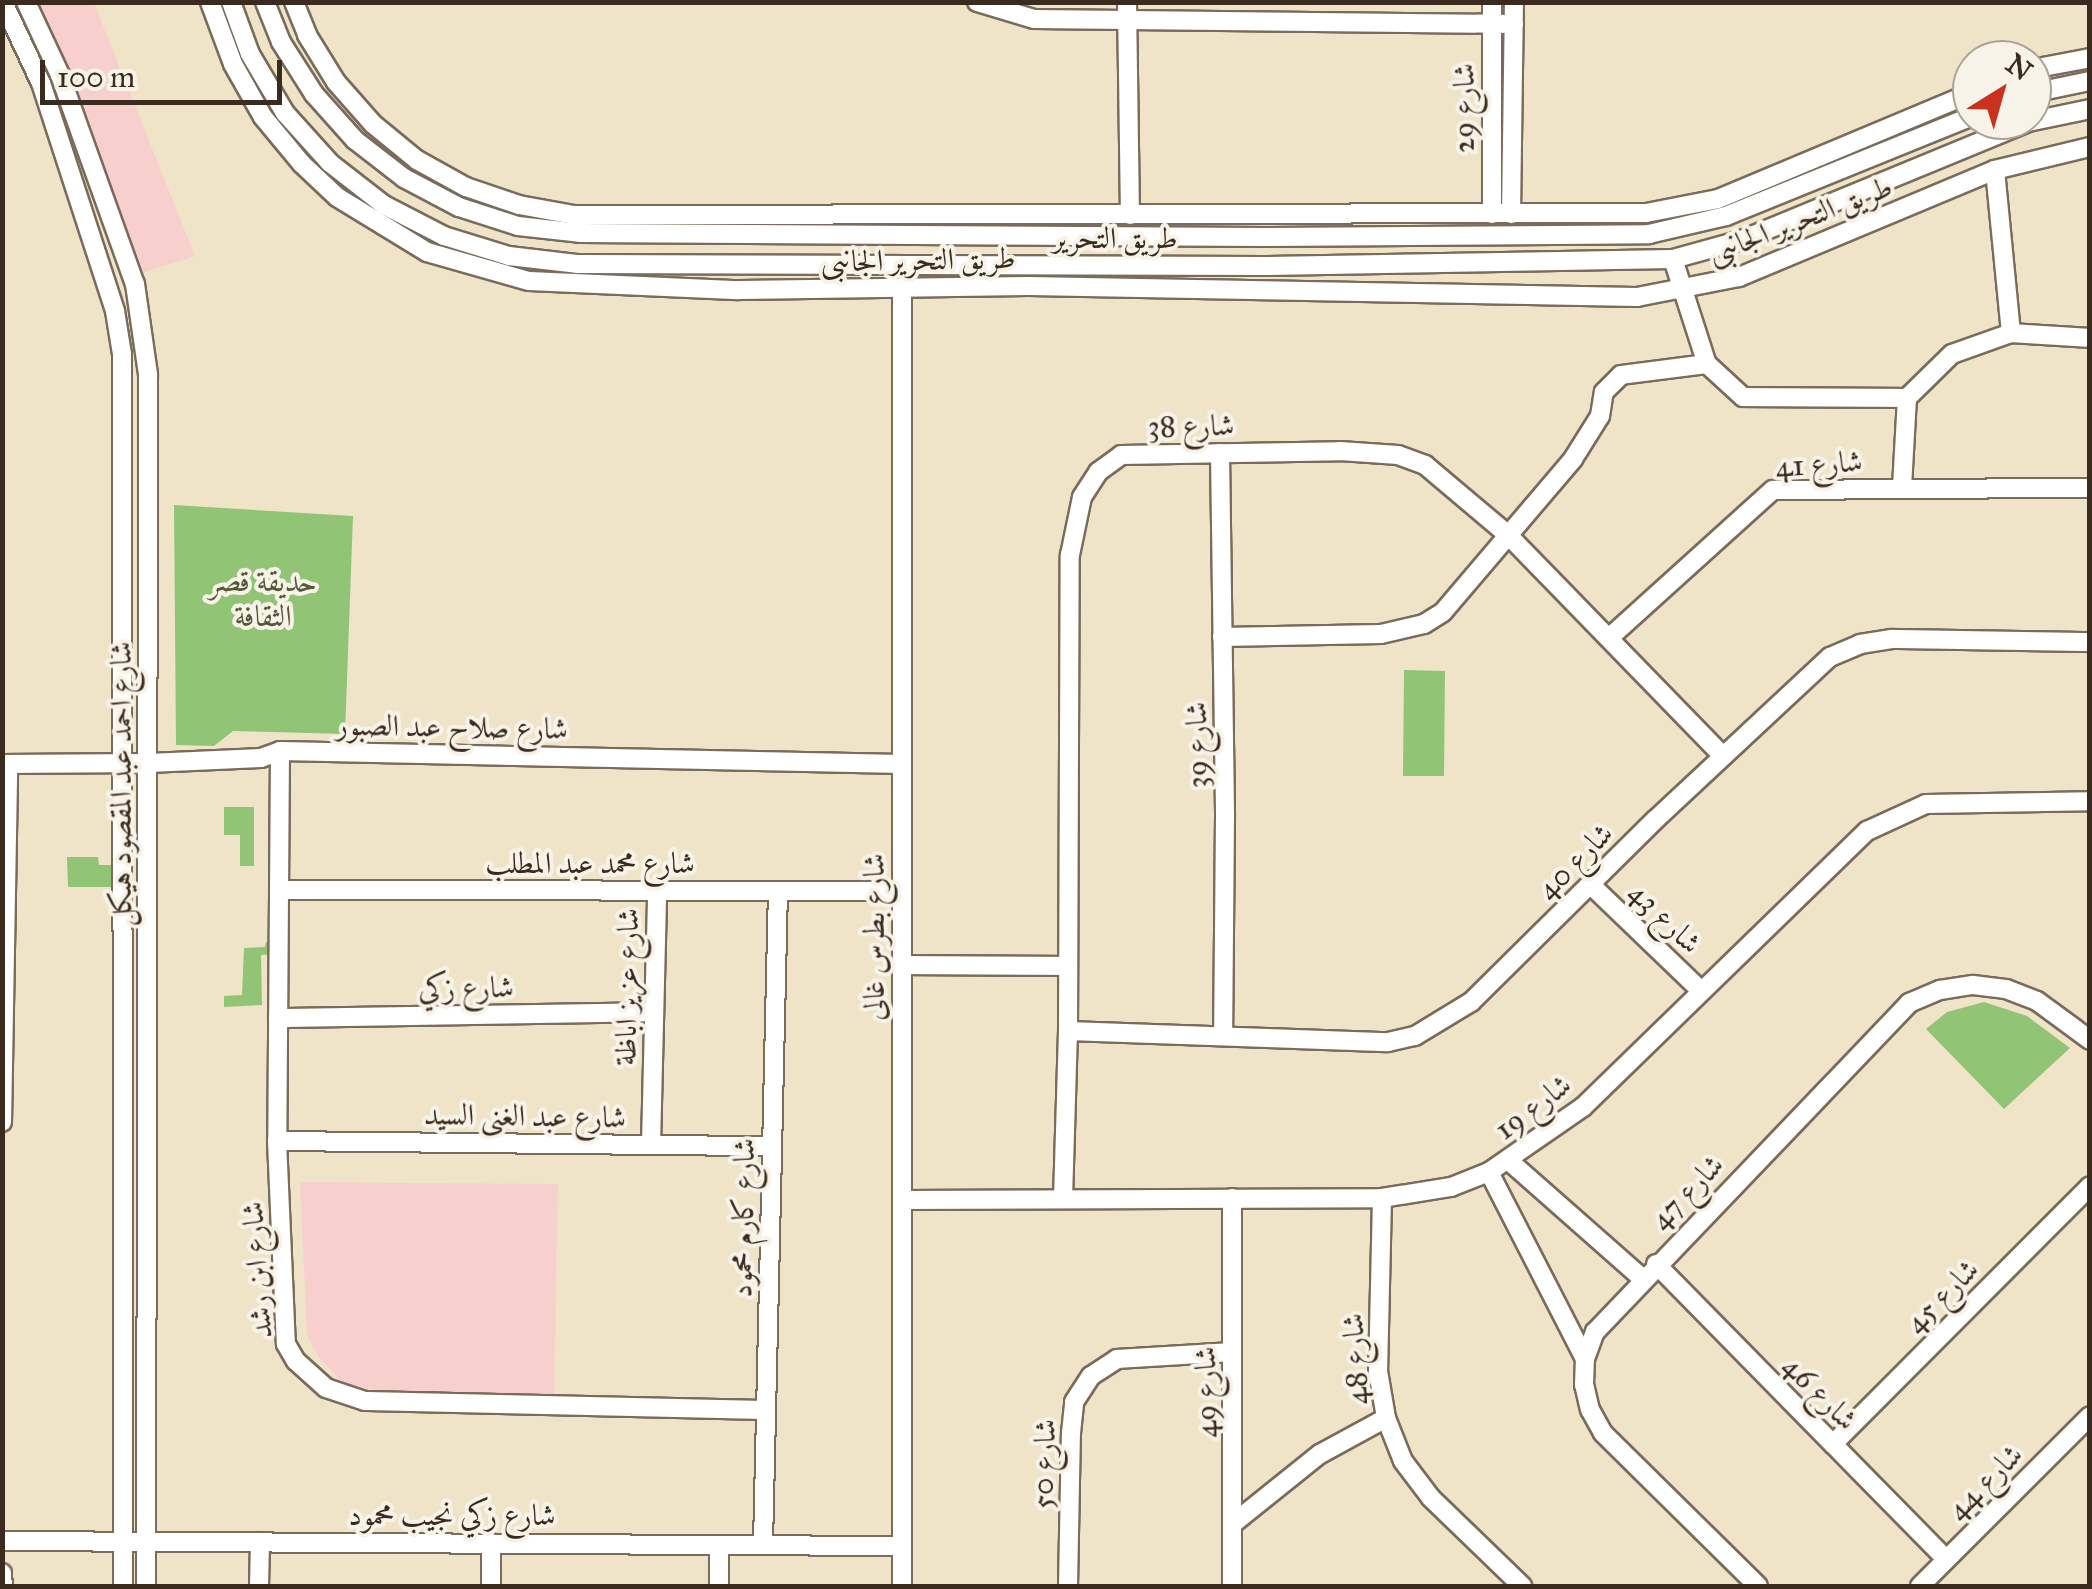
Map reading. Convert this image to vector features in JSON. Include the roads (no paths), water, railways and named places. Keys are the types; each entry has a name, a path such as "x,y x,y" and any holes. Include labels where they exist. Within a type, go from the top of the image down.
{"street":[{"name":"شارع احمد عبد المقصود هيكل","path":"3,2 41,83 115,311 123,376 122,1586"},
{"name":"شارع احمد عبد المقصود هيكل","path":"26,2 60,74 134,284 148,374 146,1586"},
{"name":"طريق التحرير الجانبى","path":"210,2 232,64 282,141 337,197 381,228 476,270 529,281 739,290 1342,288 1614,298 1684,291 1765,268 1995,170 2090,147"},
{"name":"طريق التحرير","path":"231,2 250,54 286,113 330,163 384,205 426,227 509,256 577,264 1267,266 1673,258 1742,240 2028,122 2090,109"},
{"name":"طريق التحرير","path":"265,2 281,42 314,94 355,140 404,178 459,207 518,226 580,233 1208,237 1649,234 1746,208 1952,124"},
{"name":"طريق التحرير الجانبى","path":"294,2 307,35 336,82 373,124 417,160 466,187 518,205 574,215 1646,213 1718,199 1952,101"},
{"path":"977,2 1034,20 1128,11 1324,22 1514,24"},
{"path":"1324,2 1324,22"},
{"name":"شارع 29","path":"1492,2 1492,214"},
{"name":"شارع 29","path":"1511,214 1514,2"},
{"path":"1128,11 1130,214"},
{"path":"2052,65 2090,58"},
{"path":"2052,89 2090,81"},
{"path":"1995,170 2011,333"},
{"path":"1718,199 1746,208"},
{"path":"774,236 796,214"},
{"path":"1351,236 1378,214"},
{"path":"1051,215 1084,236"},
{"path":"381,228 426,227"},
{"path":"1204,265 1213,252 1208,237"},
{"path":"1267,237 1257,252 1267,266"},
{"path":"1673,258 1707,364 1743,398 1907,398"},
{"path":"692,265 739,290"},
{"path":"1091,286 1124,265"},
{"name":"شارع بطرس غالى","path":"902,288 902,1586"},
{"path":"1902,488 1907,398 1952,354 2011,333 2090,338"},
{"path":"1222,637 1380,634 1424,624 1443,612 1573,459 1600,416 1604,392 1620,375 1707,364"},
{"path":"123,376 148,374"},
{"name":"شارع 38","path":"1062,1199 1068,1031 1070,555 1082,496 1098,472 1121,456 1340,451 1398,455 1449,481 1508,535 1723,756"},
{"name":"شارع 39","path":"1220,453 1222,1036"},
{"name":"شارع 41","path":"1609,638 1774,490 2090,488"},
{"name":"شارع 40","path":"1068,1031 1388,1042 1415,1036 1472,1002 1804,677 1830,657 1860,644 1892,638 2090,642"},
{"name":"شارع صلاح عبد الصبور","path":"5,764 261,758 280,751 902,764"},
{"name":"شارع ابن رشد","path":"280,751 277,1141 286,1344 302,1369 326,1388 365,1401 766,1410"},
{"path":"2,1122 5,764"},
{"name":"شارع 19","path":"902,1200 1419,1196 1489,1172 1583,1107 1868,831 1895,814 1926,804 1958,800 2090,801"},
{"name":"شارع 43","path":"1590,885 1701,991"},
{"name":"شارع محمد عبد المطلب","path":"278,890 902,891"},
{"name":"شارع عزيز اباظة","path":"651,1145 657,891"},
{"name":"شارع كارم محمود","path":"763,1546 778,891"},
{"path":"902,966 1067,966"},
{"name":"شارع 47","path":"1584,1360 1594,1332 1649,1271 1910,1003 1940,990 1973,985 2006,989 2037,1001 2090,1040"},
{"name":"شارع زكي","path":"278,1018 654,1012"},
{"name":"شارع عبد الغنى السيد","path":"277,1141 772,1146"},
{"name":"شارع 46","path":"1508,1160 1649,1271 1833,1444 1946,1559"},
{"path":"1489,1172 1584,1360 1590,1410 1603,1433 1758,1586"},
{"name":"شارع 45","path":"1833,1444 2090,1186"},
{"name":"شارع 49","path":"1232,1198 1232,1586"},
{"name":"شارع 48","path":"1382,1198 1378,1371 1386,1418 1404,1461 1431,1498 1522,1586"},
{"name":"شارع 50","path":"1068,1586 1074,1402 1091,1376 1117,1359 1232,1352"},
{"name":"شارع 44","path":"1920,1586 2090,1416"},
{"path":"1235,1522 1320,1454 1386,1418"},
{"name":"شارع زكي نجيب محمود","path":"2,1541 902,1546"},
{"path":"259,1586 260,1542"},
{"path":"491,1543 491,1586"},
{"path":"718,1545 719,1586"},
{"path":"2,1573 3,1586"}],"park label":[{"name":"حديقة قصر الثقافة","path":"263,598"}]}
